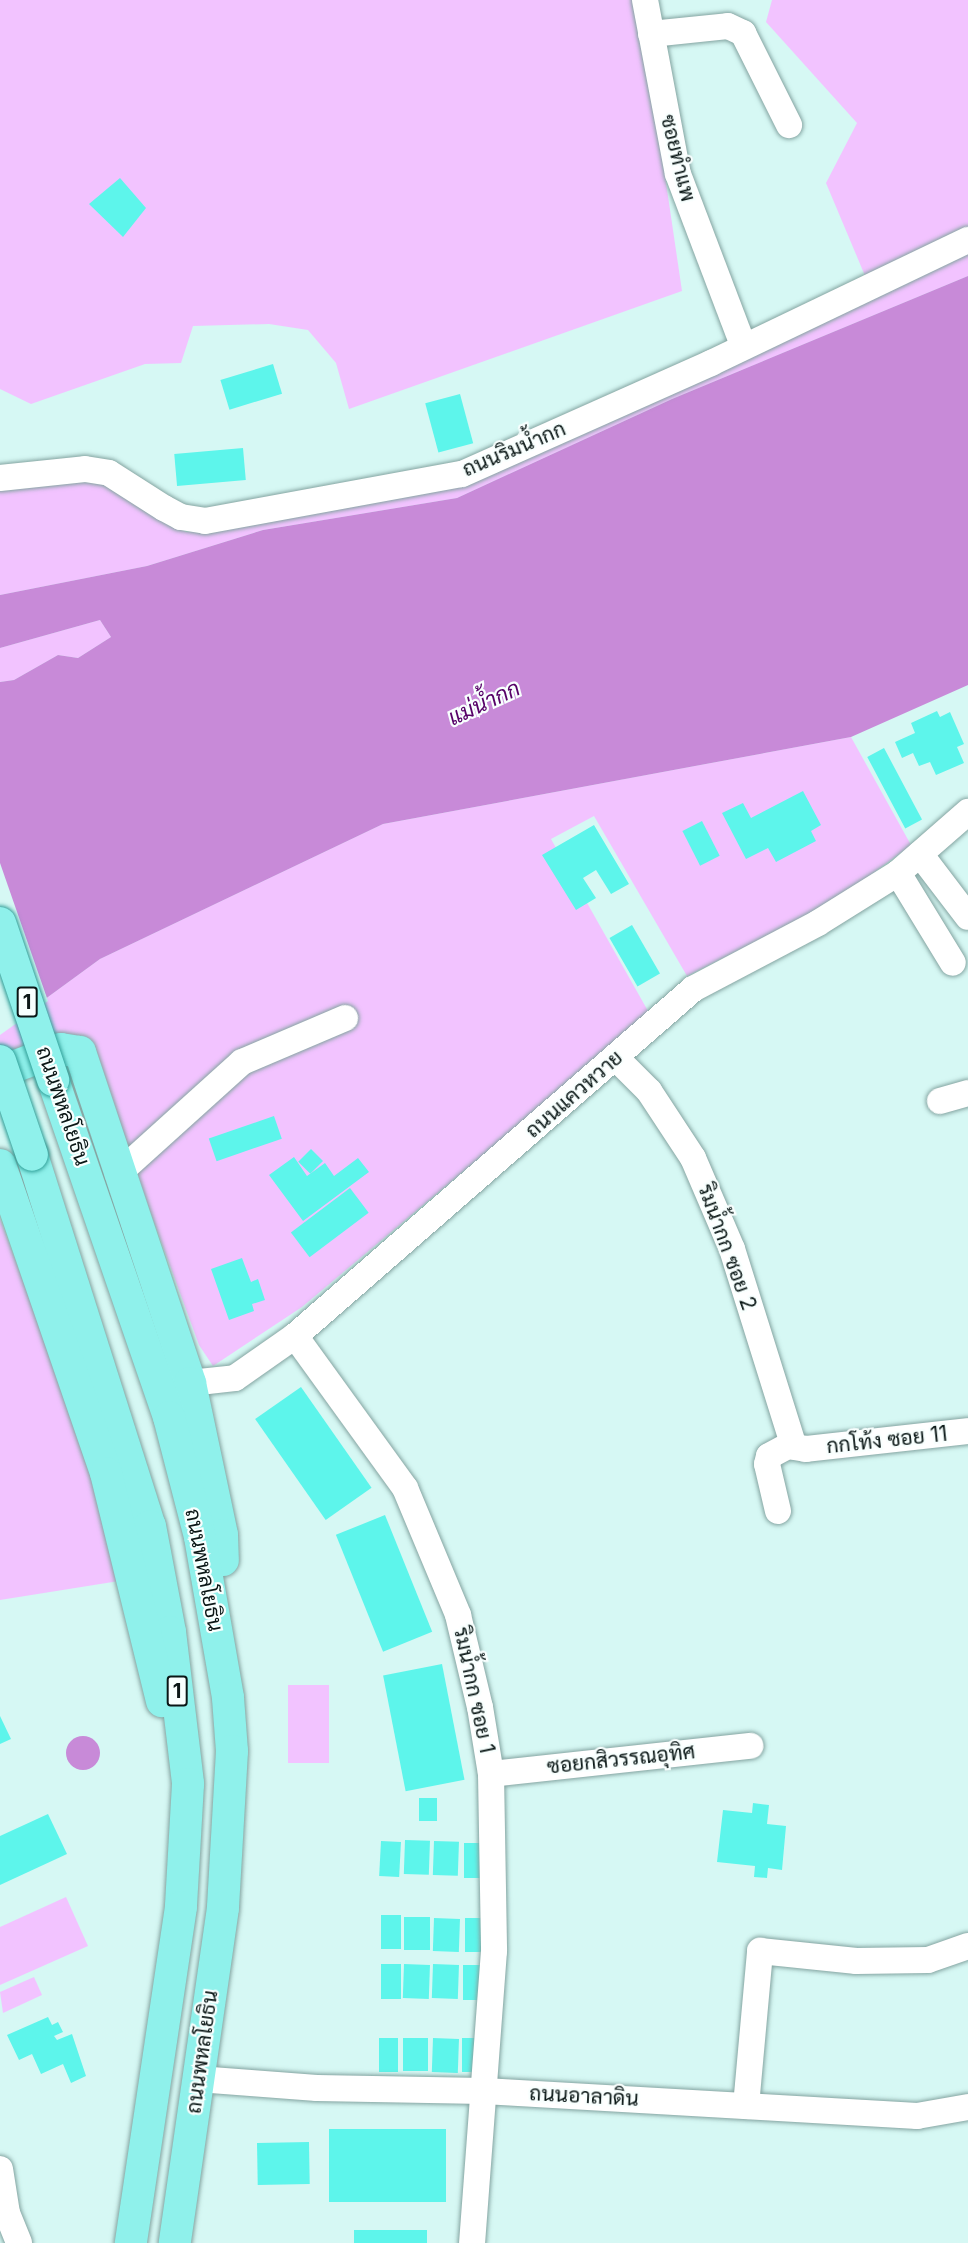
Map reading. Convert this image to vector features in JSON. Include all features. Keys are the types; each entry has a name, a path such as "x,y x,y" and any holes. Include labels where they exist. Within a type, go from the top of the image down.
{"main road":[{"name":"ถนนพหลโยธิน","path":"0,923 169,1417 200,1537 228,1698 232,1751 230,1825 223,1908 175,2243"},
{"path":"0,1072 61,1049 80,1053 118,1174 190,1383 222,1535 228,1698"},
{"name":"ถนนพหลโยธิน","path":"0,1061 150,1526 170,1632 188,1784 182,1907 131,2243"},
{"path":"0,1165 106,1473 160,1696 183,1745"}],"street":[{"name":"ซอยทำแพ","path":"645,0 678,174 743,345"},
{"path":"651,34 728,26 743,33 789,125"},
{"name":"ถนนริมน้ำกก","path":"0,478 85,469 109,473 182,517 205,521 462,474 711,363 743,345 968,240"},
{"name":"ถนนแควหวาย","path":"190,1383 235,1378 295,1336 693,989 818,923 898,873 968,812"},
{"path":"920,854 968,917"},
{"path":"898,873 953,963"},
{"path":"118,1174 242,1062 345,1018"},
{"name":"ริมน้ำกก ซอย 2","path":"616,1058 649,1091 693,1158 732,1249 799,1446"},
{"path":"940,1101 968,1093"},
{"name":"ริมน้ำกก ซอย 1","path":"295,1336 405,1488 458,1615 480,1707 491,1774 494,1951 472,2243"},
{"name":"กกโท้ง ซอย 11","path":"799,1446 968,1431"},
{"path":"778,1510 767,1464 769,1456 799,1446"},
{"name":"ซอยกสิวรรณอุทิศ","path":"491,1774 750,1746"},
{"path":"746,2106 760,1952 856,1961 928,1960 968,1946"},
{"name":"ถนนอาลาดิน","path":"198,2079 317,2088 484,2091 917,2116 968,2107"},
{"path":"0,2169 7,2213 19,2243"}],"shaded area":[{"path":"0,0 639,0 682,291 349,409 336,363 308,330 269,324 193,326 181,363 145,364 31,404 0,389"},
{"path":"772,0 968,0 968,276 672,399 457,498 263,530 147,566 0,595 0,478 85,469 186,532 459,484 871,290 826,183 857,123 766,22"},
{"path":"100,620 111,637 78,658 58,655 14,680 0,682 0,648"},
{"path":"851,737 911,845 834,902 687,976 594,816 551,839 648,1011 591,1064 302,1307 213,1366 199,1345 92,1052 57,1037 23,1046 0,1057 0,1032 100,959 383,824"},
{"path":"0,1219 95,1477 119,1581 0,1600"},
{"path":"288,1685 329,1685 329,1763 288,1763"},
{"path":"66,1897 88,1946 0,1985 0,1927"},
{"path":"34,1977 42,1995 3,2013 0,1992"}],"water":[{"name":"แม่น้ำกก","path":"968,276 968,685 851,737 383,824 100,959 0,1032 0,682 14,680 58,655 78,658 111,637 100,620 0,648 0,595 147,566 263,530 457,498 672,399"},
{"path":"83,1736 95,1741 100,1753 95,1765 83,1770 71,1765 66,1753 71,1741"}],"pier":[{"path":"0,863 48,1001 0,1035"}],"building":[{"path":"120,178 146,208 123,237 89,204"},
{"path":"273,364 282,394 229,410 220,380"},
{"path":"460,394 473,443 438,453 425,403"},
{"path":"243,448 246,480 177,486 174,454"},
{"path":"937,711 940,717 950,712 964,744 957,747 964,763 936,775 930,762 919,766 913,753 902,758 895,742 915,733 911,723"},
{"path":"884,748 922,820 905,828 867,757"},
{"path":"803,791 821,825 811,831 816,841 776,862 768,848 746,859 722,813 743,803 751,818"},
{"path":"702,821 720,856 700,866 682,831"},
{"path":"594,825 629,884 611,894 596,870 583,878 596,898 576,910 542,855"},
{"path":"632,925 660,973 637,986 609,938"},
{"path":"274,1116 282,1139 217,1161 209,1138"},
{"path":"311,1149 323,1161 310,1174 298,1162"},
{"path":"294,1157 307,1176 325,1163 334,1176 358,1158 369,1172 303,1221 269,1175"},
{"path":"350,1188 369,1213 310,1257 291,1233"},
{"path":"242,1258 251,1282 258,1279 265,1300 252,1304 254,1311 229,1320 211,1269"},
{"path":"301,1387 372,1488 326,1520 255,1419"},
{"path":"385,1515 432,1632 383,1652 336,1535"},
{"path":"442,1664 465,1780 406,1791 383,1675"},
{"path":"0,1716 11,1739 0,1744"},
{"path":"419,1798 437,1798 437,1821 419,1821"},
{"path":"753,1803 769,1805 767,1824 786,1826 782,1870 768,1868 767,1878 754,1877 755,1866 717,1862 723,1810 752,1813"},
{"path":"48,1814 67,1854 0,1885 0,1836"},
{"path":"405,1840 430,1841 429,1875 404,1874"},
{"path":"381,1841 401,1842 399,1877 379,1876"},
{"path":"434,1841 459,1842 458,1876 433,1875"},
{"path":"464,1843 483,1843 483,1878 464,1878"},
{"path":"381,1915 401,1915 401,1949 381,1949"},
{"path":"404,1917 430,1917 430,1950 404,1950"},
{"path":"434,1918 460,1919 459,1952 433,1951"},
{"path":"465,1918 484,1918 484,1952 465,1952"},
{"path":"381,1964 401,1964 401,1999 381,1999"},
{"path":"404,1964 430,1965 429,1999 403,1998"},
{"path":"433,1964 459,1965 458,1999 432,1998"},
{"path":"463,1965 483,1965 483,2000 463,2000"},
{"path":"48,2017 52,2025 58,2022 63,2032 54,2036 57,2040 72,2034 86,2076 71,2083 63,2064 41,2074 32,2054 19,2060 7,2035"},
{"path":"379,2038 398,2038 398,2072 379,2072"},
{"path":"403,2038 428,2038 428,2071 403,2071"},
{"path":"433,2038 459,2039 458,2073 432,2072"},
{"path":"462,2038 482,2038 482,2072 462,2072"},
{"path":"329,2129 446,2129 446,2202 329,2202"},
{"path":"309,2142 310,2184 258,2185 257,2143"},
{"path":"354,2230 427,2230 427,2243 354,2243"}]}
